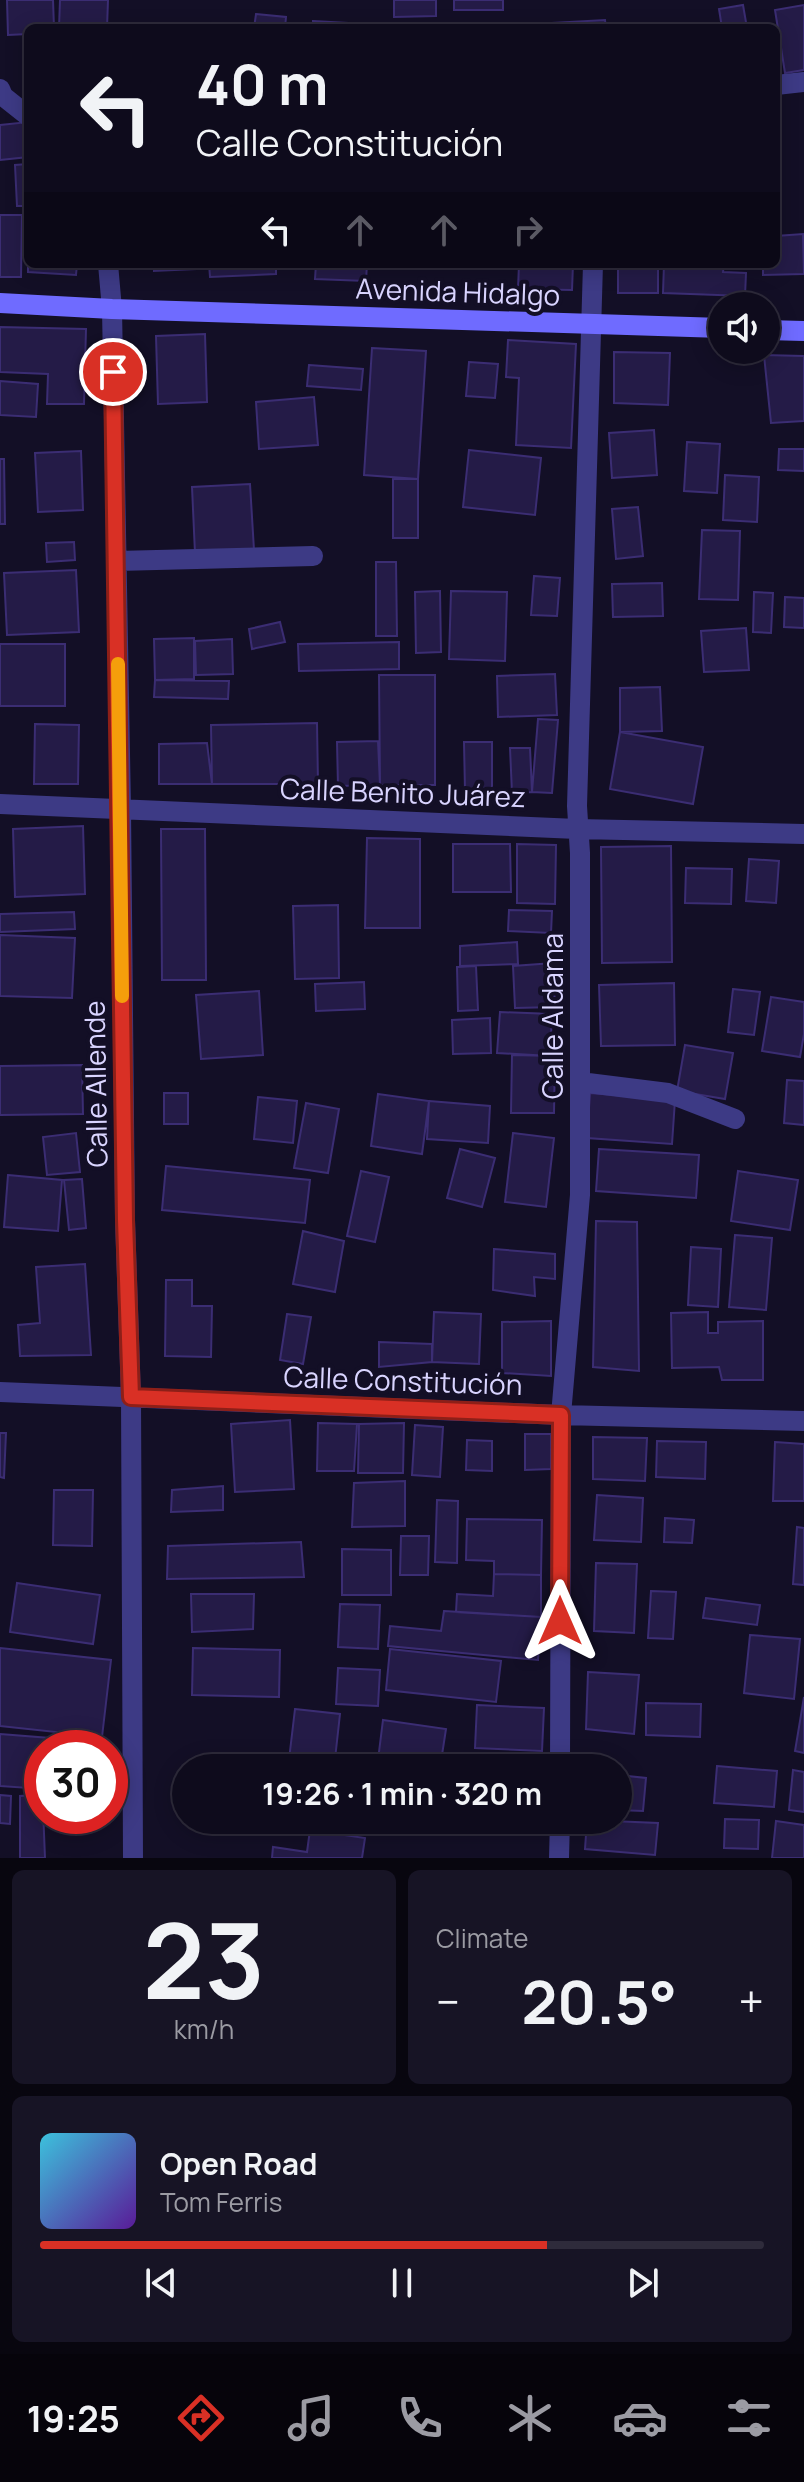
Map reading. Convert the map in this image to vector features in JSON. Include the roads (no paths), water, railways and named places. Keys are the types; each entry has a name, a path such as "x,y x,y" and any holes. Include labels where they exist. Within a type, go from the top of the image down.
{"street":[{"path":"780,85 804,82"},
{"path":"1,94 24,113"},
{"name":"Calle Allende","path":"108,268 112,309 125,1220 131,1397 133,1858"},
{"name":"Calle Aldama","path":"560,1754 561,1415 580,1195 580,868 577,829 593,268"},
{"name":"Avenida Hidalgo","path":"0,303 708,327"},
{"path":"780,330 804,331"},
{"path":"117,561 313,556"},
{"name":"Calle Benito Juárez","path":"0,804 577,829 804,834"},
{"path":"580,1082 668,1093 735,1119"},
{"name":"Calle Constitución","path":"0,1392 561,1415 804,1421"},
{"path":"559,1858 560,1834"}]}
